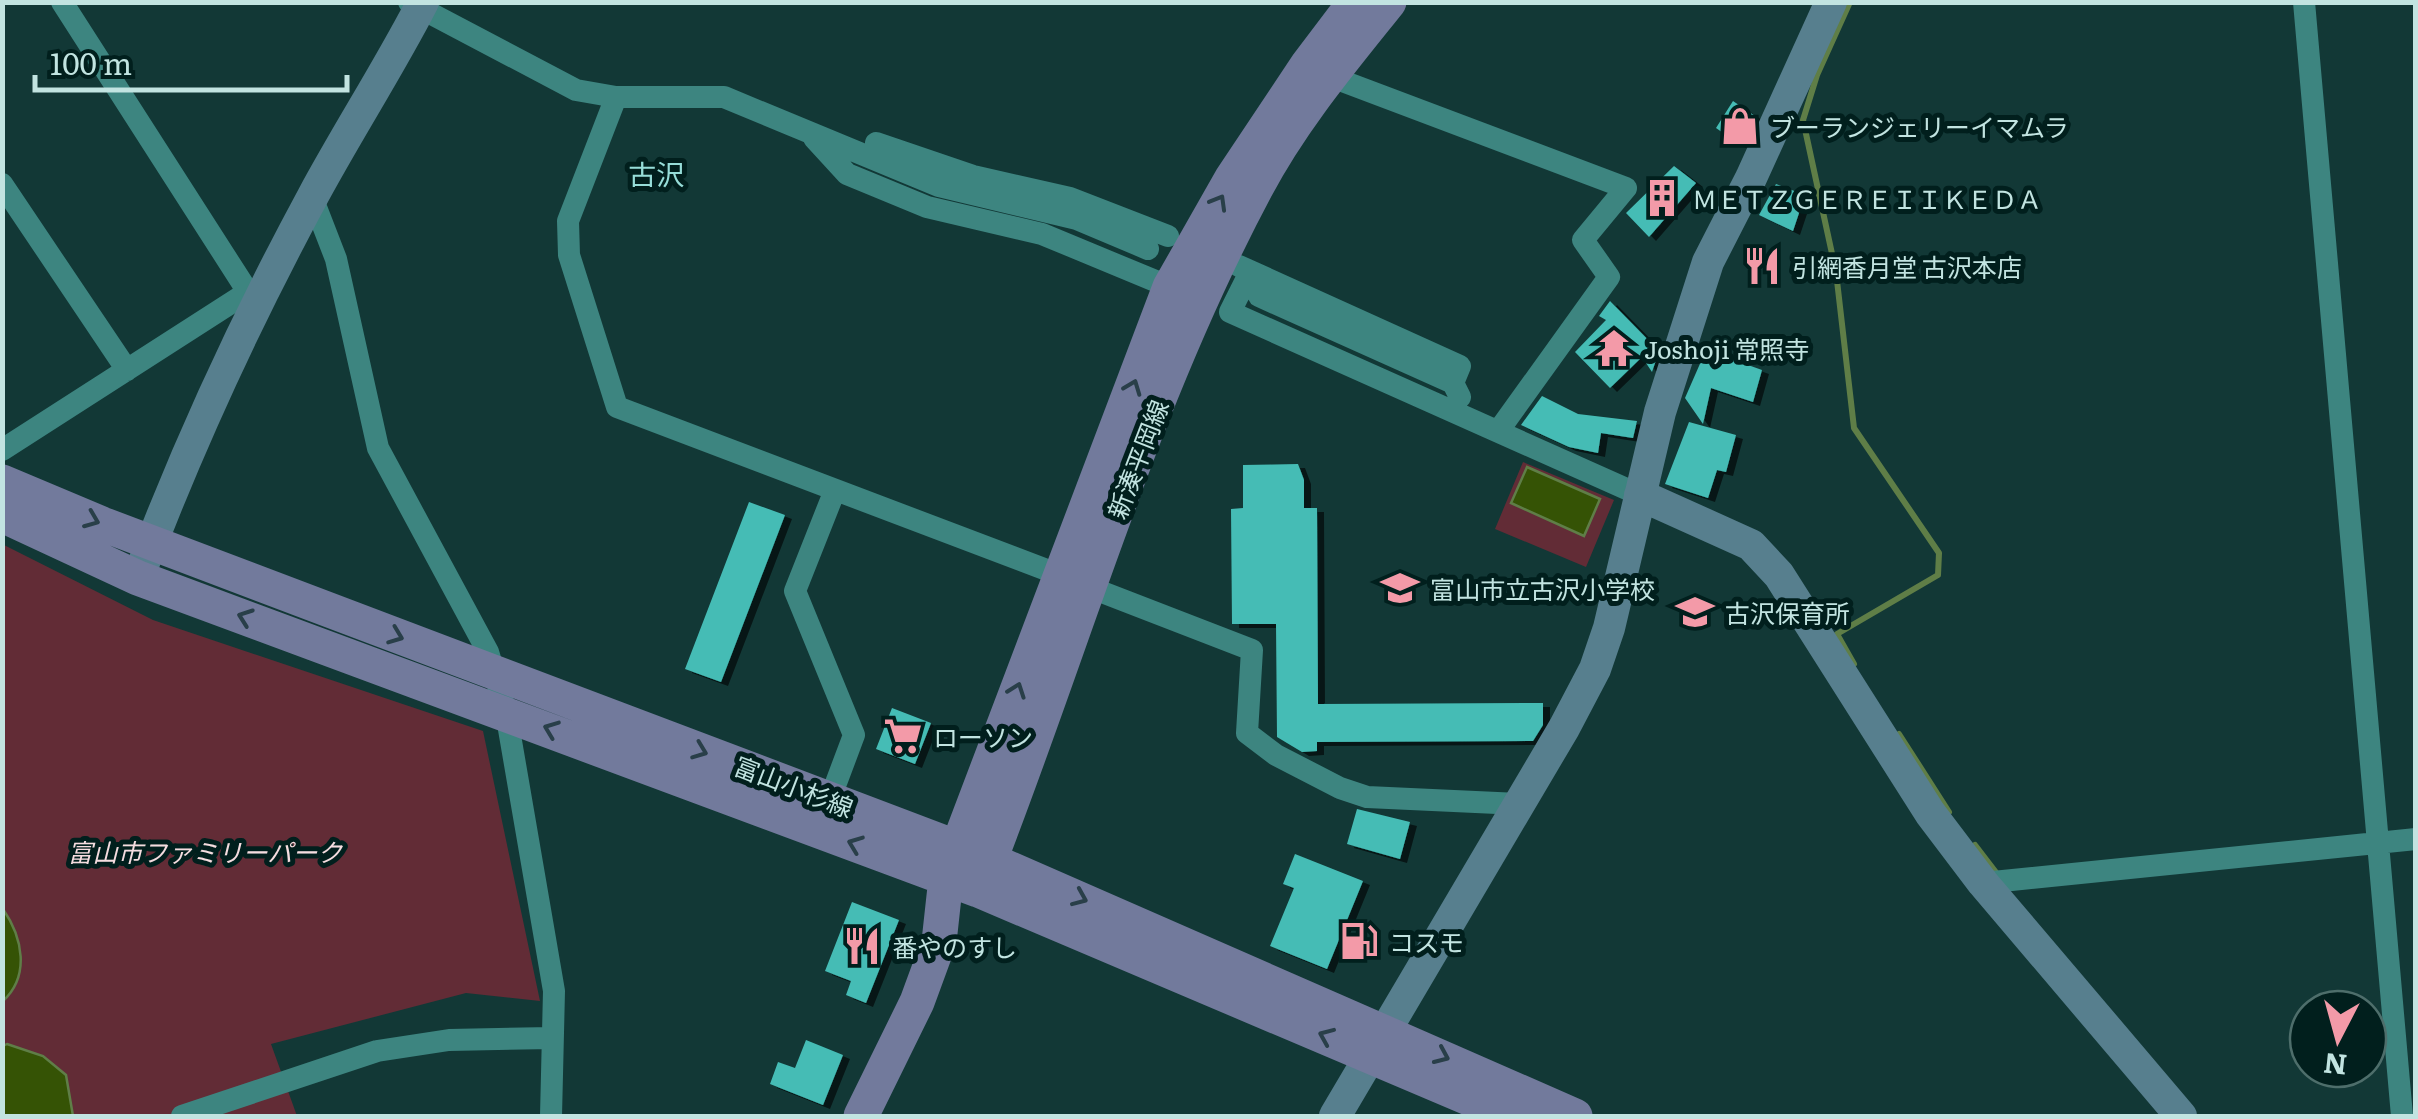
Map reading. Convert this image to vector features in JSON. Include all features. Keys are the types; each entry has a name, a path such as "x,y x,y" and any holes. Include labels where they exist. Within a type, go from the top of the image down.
{"main road":[{"name":"新湊平岡線","path":"861,1116 918,1002 968,869 1075,581 1170,286 1232,178 1308,64 1355,2"},
{"name":"新湊平岡線","path":"1075,581 1128,476 1200,300 1236,265 1258,185 1329,76 1389,2"},
{"name":"富山小杉線","path":"2,482 830,799 968,869 1379,1043 1575,1116"},
{"name":"富山小杉線","path":"2,516 138,578 506,712 968,869"},
{"name":"富山小杉線","path":"1379,1043 1511,1116"}],"street":[{"path":"62,2 255,296"},
{"path":"1335,1116 1595,669 1609,628 1679,344 1708,262 1831,2"},
{"path":"2304,2 2402,1116"},
{"path":"138,578 255,296 417,4 576,90 616,97 724,97 938,186 1078,219 1148,249"},
{"path":"1329,76 1626,188 1582,240 1609,277 1499,430"},
{"path":"616,97 568,221 569,255 617,408 1252,650 1247,732 1276,755 1340,788 1368,796 1519,804"},
{"path":"808,132 847,174 927,207 1042,234 1170,286"},
{"path":"808,132 861,138 973,176 1070,198 1168,236"},
{"path":"2,184 127,370"},
{"path":"312,197 336,259 378,448 480,637 506,712 554,991 551,1116"},
{"path":"1452,383 1460,366 1236,265 1230,312 1750,545 1765,558 1930,813 1982,883 2181,1116"},
{"path":"2,450 127,370 255,296"},
{"path":"1260,296 1452,383 1471,417"},
{"path":"830,799 854,735 794,591 835,490"},
{"path":"1982,883 2416,839"},
{"path":"182,1116 377,1052 448,1040 552,1038"}],"green space":[{"path":"1523,462 1614,500 1586,567 1495,529"},
{"name":"富山市ファミリーパーク","path":"2,544 153,620 483,731 540,1001 466,993 271,1044 297,1116 3,1116"}],"shaded area":[{"path":"1527,467 1600,499 1584,536 1511,503"},
{"path":"3,909 21,956 17,980 3,1001"},
{"path":"3,1046 43,1056 66,1075 73,1116 3,1116"}],"building":[{"path":"1733,101 1755,116 1739,144 1716,128"},
{"name":"ＭＥＴＺＧＥＲＥＩＩＫＥＤＡ","path":"1674,166 1696,183 1649,237 1626,213"},
{"path":"1776,184 1805,195 1793,231 1759,215"},
{"path":"1610,301 1659,351 1652,372 1642,357 1610,388 1575,352 1606,320 1599,316"},
{"path":"1706,350 1762,370 1753,402 1711,388 1703,424 1685,398"},
{"path":"1542,396 1578,414 1637,421 1633,438 1601,433 1598,453 1569,447 1521,425"},
{"path":"1689,422 1736,435 1726,472 1717,470 1708,498 1665,484"},
{"path":"1298,464 1304,480 1304,508 1317,508 1318,704 1543,703 1543,725 1533,741 1317,742 1317,751 1302,752 1277,737 1276,624 1232,624 1231,509 1243,508 1243,465"},
{"path":"749,502 785,515 721,682 685,669"},
{"name":"ローソン","path":"892,708 931,723 915,764 876,749"},
{"path":"1357,809 1410,822 1400,859 1347,844"},
{"path":"1295,854 1363,881 1327,969 1270,946 1294,888 1283,884"},
{"path":"852,902 899,920 866,1003 846,995 851,981 825,971"},
{"path":"806,1040 843,1055 823,1105 770,1084 778,1062 795,1068"}],"waterway":[{"path":"1850,2 1817,75 1803,120 1836,272 1854,428 1939,553 1938,575 1837,634 1854,664"},
{"path":"1899,734 1949,812"},
{"path":"1975,845 1998,875"}],"place":[{"name":"ブーランジェリーイマムラ","path":"1740,126"},
{"name":"ＭＥＴＺＧＥＲＥＩＩＫＥＤＡ","path":"1662,198"},
{"name":"引網香月堂 古沢本店","path":"1762,266"},
{"name":"Joshoji 常照寺","path":"1614,348"},
{"name":"富山市立古沢小学校","path":"1400,588"},
{"name":"古沢保育所","path":"1695,612"},
{"name":"ローソン","path":"903,736"},
{"name":"コスモ","path":"1359,941"},
{"name":"番やのすし","path":"862,946"}],"district":[{"name":"古沢","path":"656,173"}]}
